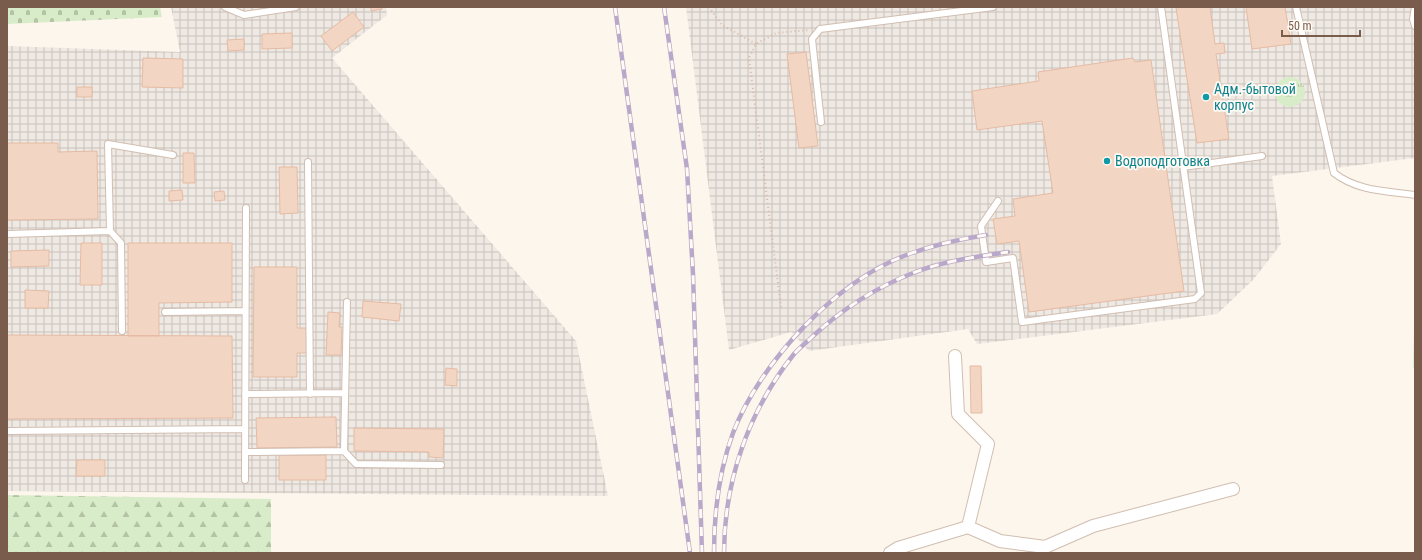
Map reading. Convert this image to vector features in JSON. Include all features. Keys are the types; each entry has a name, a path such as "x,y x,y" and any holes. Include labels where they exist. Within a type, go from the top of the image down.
{"street":[{"path":"955,356 958,414 988,444 968,527"},
{"path":"890,553 898,548 968,527 1000,541 1045,547 1093,526 1233,489"}],"lane":[{"path":"225,7 244,15 296,7"},
{"path":"821,122 812,39 820,29 993,7"},
{"path":"998,201 981,226 986,262 1013,258 1022,322 1195,299 1201,294 1161,7"},
{"path":"1296,7 1334,173 1344,181 1358,187 1415,195"},
{"path":"1415,7 1413,19 1415,26"},
{"path":"122,331 121,242 110,231 108,144 173,155"},
{"path":"1183,167 1262,156"},
{"path":"308,162 310,394"},
{"path":"245,480 246,208"},
{"path":"7,234 110,231"},
{"path":"347,302 344,451 356,464 441,465"},
{"path":"165,312 245,311"},
{"path":"245,394 345,394"},
{"path":"7,432 245,429"},
{"path":"245,452 344,451"}],"path":[{"path":"709,7 722,25 756,44"},
{"path":"781,307 749,58 756,44 776,33 820,29"}],"shaded area":[{"path":"171,7 386,7 387,15 332,58 576,341 608,496 7,491 7,46 180,52"},
{"path":"686,7 1415,7 1415,158 1272,176 1281,244 1253,280 1217,314 977,344 968,329 809,351 791,332 729,350"}],"green space":[{"path":"7,7 160,7 162,17 7,24"},
{"path":"1290,77 1296,78 1304,86 1304,98 1296,106 1290,107 1284,106 1276,98 1275,92 1276,86 1284,78"},
{"path":"1415,292 1415,367 1413,368"},
{"path":"7,495 271,499 271,553 7,553"}],"building":[{"path":"371,7 382,7 382,9 371,11"},
{"name":"Адм.-бытовой корпус","path":"1210,7 1215,44 1224,43 1225,53 1216,54 1229,139 1197,143 1176,8"},
{"path":"1246,7 1285,7 1291,44 1252,49"},
{"path":"353,12 364,27 332,51 321,36"},
{"path":"292,33 292,48 262,49 262,34"},
{"path":"244,39 244,50 228,51 227,40"},
{"path":"806,52 818,146 799,148 787,54"},
{"path":"143,58 183,59 183,88 142,87"},
{"name":"Водоподготовка","path":"1133,58 1135,62 1151,60 1184,291 1029,312 1019,241 997,244 993,219 1015,216 1013,199 1053,193 1042,121 977,130 972,91 1039,81 1038,72"},
{"path":"77,87 92,87 92,97 77,97"},
{"path":"7,143 58,143 58,152 97,151 98,219 7,220"},
{"path":"183,153 194,153 195,183 183,183"},
{"path":"279,167 297,167 298,213 280,214"},
{"path":"182,190 183,200 169,201 169,191"},
{"path":"224,191 225,200 215,201 214,192"},
{"path":"81,243 102,243 102,285 80,285"},
{"path":"128,243 232,243 232,302 159,303 159,336 128,336"},
{"path":"49,250 49,266 11,267 11,251"},
{"path":"254,267 297,267 297,328 307,328 307,353 297,353 297,377 253,377"},
{"path":"25,290 49,291 48,308 25,308"},
{"path":"363,301 401,304 399,321 362,317"},
{"path":"328,312 340,313 339,327 342,327 341,355 326,355"},
{"path":"7,335 232,336 233,418 7,419"},
{"path":"970,366 981,366 982,413 971,413"},
{"path":"446,368 457,369 457,386 445,385"},
{"path":"336,417 337,447 257,448 256,418"},
{"path":"354,428 444,429 443,458 429,457 429,452 354,451"},
{"path":"279,455 326,455 326,480 279,480"},
{"path":"77,460 105,460 105,476 76,476"}],"railway":[{"path":"615,7 690,553"},
{"path":"664,7 687,169 693,274 702,553"},
{"path":"714,553 718,493 728,447 745,406 762,379 782,352 804,327 829,303 855,283 882,266 909,254 928,248 957,240 986,235"},
{"path":"724,553 725,526 729,499 734,473 742,448 764,399 778,376 796,352 835,317 885,285 913,273 948,262 1008,252"}],"place":[{"name":"Адм.-бытовой корпус","path":"1206,97"},
{"name":"Водоподготовка","path":"1107,161"}]}
